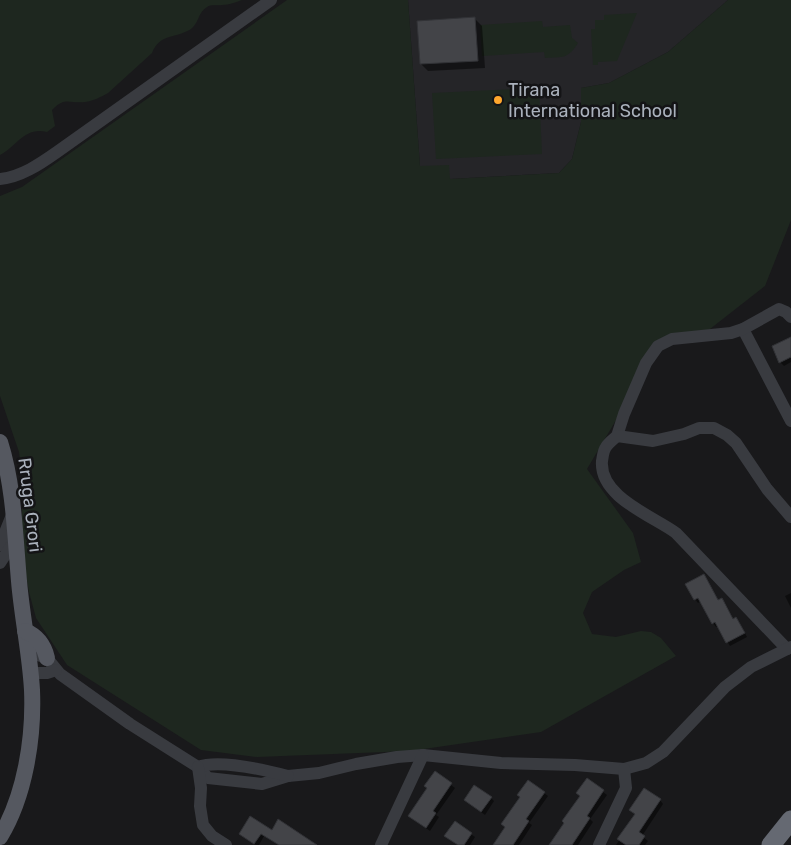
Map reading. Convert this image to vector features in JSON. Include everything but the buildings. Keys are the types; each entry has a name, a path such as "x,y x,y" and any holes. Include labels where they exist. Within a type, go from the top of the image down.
{"highway":[{"path":"771,845 791,820"}],"main road":[{"name":"Rruga Grori","path":"0,442 11,491 12,515 7,543 18,572 32,691 30,744 22,781 9,822 0,837"},
{"path":"25,631 36,637 52,664"}],"street":[{"path":"0,179 34,168 271,0"},
{"path":"28,656 35,654 52,664 130,724 198,767 208,778 262,784 288,776 319,773 356,764 398,757 423,756 501,763 576,765 624,769 646,763 664,752 725,687 751,668 789,648 676,533 662,522 636,510 622,500 606,480 602,466 603,452 607,445 617,436 624,414 646,363 658,346 672,339 743,330 779,309 786,312 791,318"},
{"path":"743,330 791,420"},
{"path":"617,436 653,441 684,434 699,428 714,428 727,435 736,443 766,489 791,517"},
{"path":"7,543 0,564 18,572"},
{"path":"30,673 36,674 52,664"},
{"path":"382,845 423,756"},
{"path":"198,767 203,825 212,836 226,845"},
{"path":"599,845 626,788 624,769"}],"shaded area":[{"path":"0,0 242,0 207,7 191,29 159,42 152,53 108,93 88,101 61,103 52,110 55,126 47,132 39,131 27,134 0,155"},
{"path":"287,0 408,0 420,166 449,165 450,179 559,173 572,159 581,122 581,88 609,83 668,52 728,0 791,0 791,220 765,286 710,329 657,351 587,469 633,533 641,562 624,570 592,592 583,613 592,634 616,637 641,631 651,632 661,638 676,656 541,732 410,751 257,757 201,750 67,665 36,618 21,548 23,481 19,452 0,396 0,196 22,187"},
{"name":"Tirana International School","path":"408,0 728,0 668,52 609,83 581,88 581,122 572,159 559,173 450,179 420,166"},
{"path":"637,13 617,61 598,62 598,65 593,65 591,29 595,29 595,20 604,20 604,15"},
{"path":"542,21 543,27 570,25 572,38 578,43 568,55 545,58 544,52 482,56 480,25"},
{"path":"539,88 542,154 436,159 432,93"}],"place":[{"name":"Tirana International School","path":"498,100"}]}
